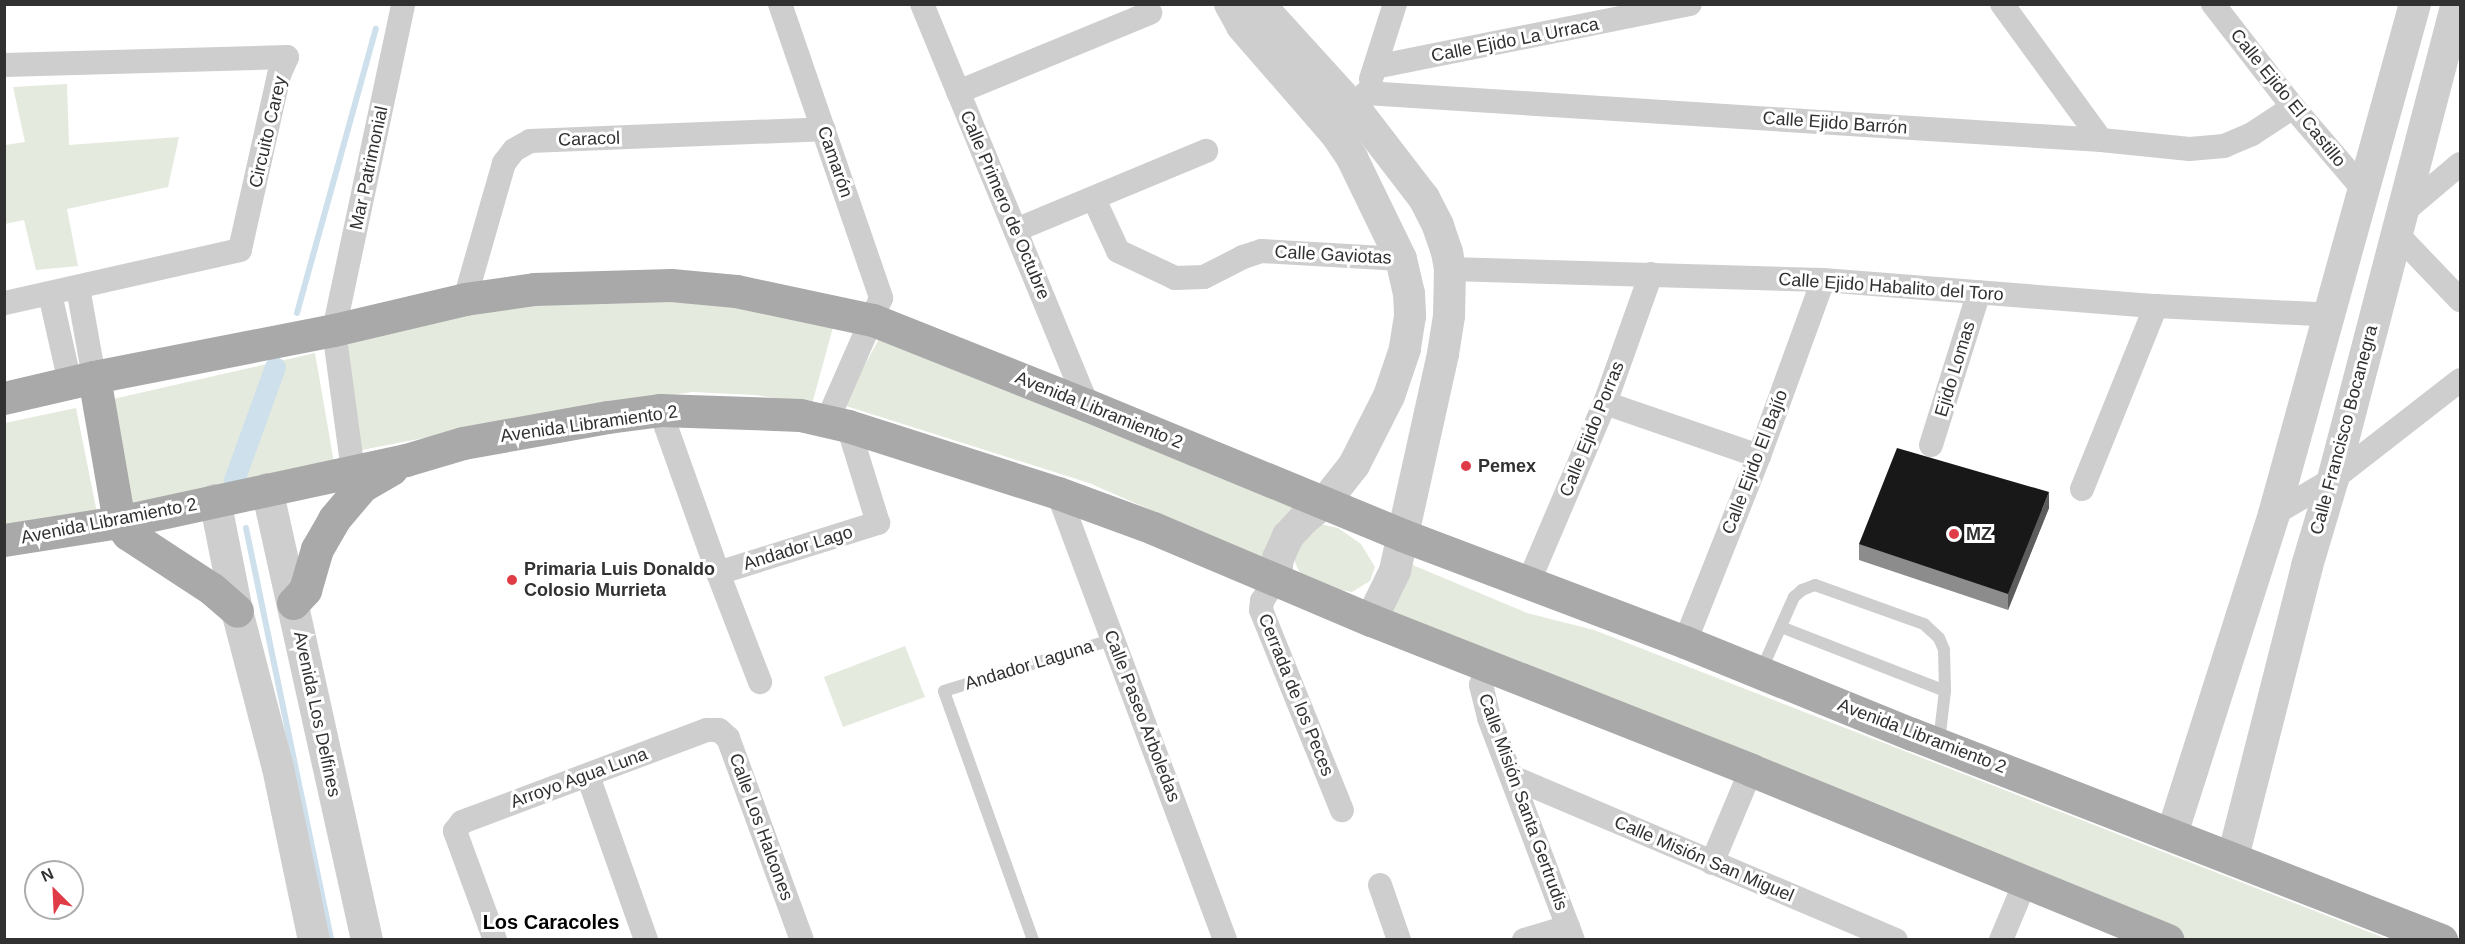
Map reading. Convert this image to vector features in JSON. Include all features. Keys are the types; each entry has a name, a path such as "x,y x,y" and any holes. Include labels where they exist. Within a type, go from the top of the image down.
{"main road":[{"name":"Avenida Libramiento 2","path":"4,398 82,380 334,330 465,299 534,289 671,285 736,291 873,320 1325,502 1402,536 1529,581 2442,939"},
{"path":"82,380 119,522 128,534 212,589 237,611"},
{"name":"Avenida Libramiento 2","path":"4,540 119,522 406,460 463,443 660,410 800,415 837,423 1058,493 1153,528 1371,620 2026,880 2168,939"},
{"path":"293,603 305,590 317,549 334,519 362,486 406,460"}],"street":[{"name":"Mar Patrimonial","path":"334,330 403,4"},
{"name":"Camarón","path":"780,4 881,298 873,320"},
{"name":"Calle Primero de Octubre","path":"922,4 1087,405"},
{"path":"1230,4 1242,26 1336,134 1352,158 1401,259 1409,294 1410,316 1405,349 1389,396 1373,431 1353,465 1325,502 1288,536 1278,558 1275,581"},
{"path":"1260,4 1363,104 1424,198 1438,226 1450,268 1449,316 1443,354 1395,571 1371,620"},
{"path":"1352,158 1363,104 1395,4"},
{"name":"Calle Ejido La Urraca","path":"1375,67 1690,4"},
{"path":"2002,4 2101,140"},
{"name":"Calle Ejido El Castillo","path":"2213,4 2293,107 2364,190"},
{"path":"2172,834 2274,514 2331,315 2415,4"},
{"name":"Calle Francisco Bocanegra","path":"2233,857 2307,566 2333,479 2457,4"},
{"path":"958,92 1150,13"},
{"name":"Circuito Carey","path":"4,65 287,57 279,75 240,250 78,288"},
{"name":"Calle Ejido Barrón","path":"1363,104 2101,140 2190,149 2224,146 2252,134 2293,107"},
{"name":"Caracol","path":"465,299 504,163 514,150 530,141 824,129"},
{"path":"1016,230 1206,151"},
{"path":"2460,164 2399,223 2460,300"},
{"name":"Calle Gaviotas","path":"1094,199 1119,251 1175,278 1204,277 1242,256 1261,251 1401,259"},
{"name":"Calle Ejido Habalito del Toro","path":"1450,268 1823,280 2156,306 2331,315"},
{"name":"Calle Ejido Porras","path":"1529,581 1605,403 1651,274"},
{"name":"Calle Ejido El Bajío","path":"1685,642 1759,456 1823,280"},
{"path":"4,303 78,288 82,380"},
{"name":"Ejido Lomas","path":"1931,445 1979,292"},
{"path":"50,294 82,380"},
{"path":"2082,489 2156,306"},
{"path":"837,423 873,320"},
{"path":"334,330 354,471"},
{"path":"2274,514 2333,479 2460,380"},
{"path":"1605,403 1759,456"},
{"path":"660,410 718,573 760,682"},
{"name":"Andador Lago","path":"718,573 878,523 837,423"},
{"name":"Avenida Los Delfines","path":"267,489 367,939"},
{"name":"Calle Paseo Arboledas","path":"1058,493 1225,939"},
{"path":"215,500 237,611 278,768 314,939"},
{"name":"Cerrada de los Peces","path":"1275,581 1262,601 1261,610 1342,810"},
{"name":"Calle Misión Santa Gertrudis","path":"1488,665 1481,685 1489,718 1571,933"},
{"name":"Arroyo Agua Luna","path":"495,939 455,831 462,822 707,730"},
{"name":"Calle Los Halcones","path":"707,730 719,730 728,738 802,939"},
{"path":"1712,864 1751,770"},
{"path":"588,776 646,939"},
{"name":"Calle Misión San Miguel","path":"1512,777 1712,864 1896,939"},
{"path":"2001,939 2026,880"},
{"path":"1380,885 1399,939"},
{"path":"1524,939 1571,933"}],"lane":[{"path":"1761,671 1794,597 1802,590 1815,585 1924,624 1939,638 1944,650 1945,692 1939,743"},
{"path":"1781,627 1945,692"},
{"name":"Andador Laguna","path":"1034,939 944,691 1114,639"}],"shaded area":[{"path":"67,84 69,145 179,137 168,187 67,209 78,266 36,270 24,220 5,224 5,145 25,142 13,87"},
{"path":"676,293 835,320 812,404 756,395 692,392 591,406 356,451 338,341 550,297"},
{"path":"880,337 1307,509 1268,561 1089,483 843,405"},
{"path":"315,353 334,463 124,506 100,402"},
{"path":"76,408 97,513 5,530 5,423"},
{"path":"1320,524 1338,528 1361,544 1375,567 1370,581 1352,592 1324,587 1300,573 1291,554"},
{"path":"1408,563 1527,613 1594,630 2387,939 2185,939 1390,612"},
{"path":"905,646 925,697 843,727 824,677"}],"building":[{"name":"MZ","path":"1897,448 2049,492 2008,594 1859,544"}],"waterway":[{"path":"297,313 376,29"},
{"path":"234,480 275,367"},
{"path":"246,528 331,940"}],"place":[{"name":"Pemex","path":"1466,466"},
{"name":"MZ","path":"1954,534"},
{"name":"Primaria Luis Donaldo Colosio Murrieta","path":"512,580"}],"district":[{"name":"Los Caracoles","path":"551,922"}]}
